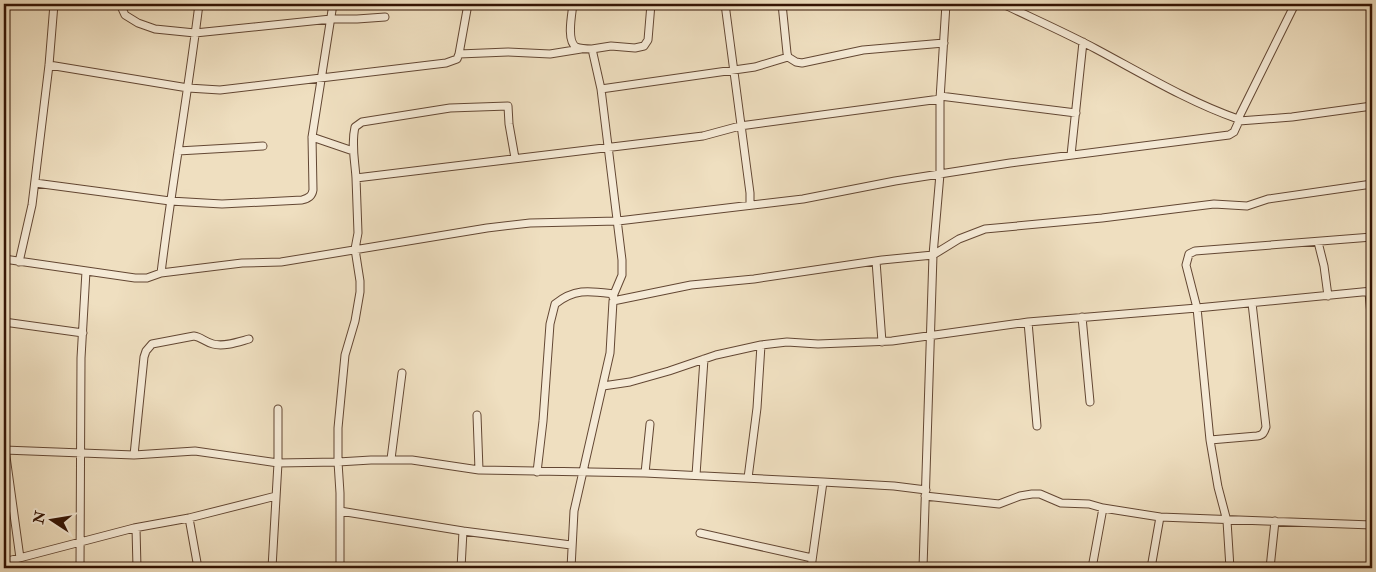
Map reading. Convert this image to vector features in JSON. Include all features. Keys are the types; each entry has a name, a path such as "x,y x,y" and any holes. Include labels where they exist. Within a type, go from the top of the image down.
{"street":[{"path":"19,262 35,183 54,4"},
{"path":"120,4 125,15 138,23 155,29 195,33 331,18 357,19 385,16"},
{"path":"161,273 199,4"},
{"path":"35,183 170,200 222,204 308,198 312,195 312,137 333,4"},
{"path":"49,65 188,88 220,90 446,63 457,59 459,54 468,4"},
{"path":"573,4 571,42 574,46 592,49 611,46 635,48 644,46 649,35 651,4"},
{"path":"725,4 750,205"},
{"path":"782,4 788,57"},
{"path":"922,568 933,255 940,174 940,97 946,4"},
{"path":"1003,4 1238,120 1292,117 1372,106"},
{"path":"4,260 147,278 161,273 242,263 281,262 504,226 530,223 618,221 803,199 940,174 1228,135 1234,132 1238,120 1295,4"},
{"path":"1071,155 1083,42"},
{"path":"602,89 755,67 788,57 802,63 863,50 944,43"},
{"path":"459,54 508,52 550,54 583,48"},
{"path":"572,568 574,511 610,353 613,298 622,275 618,221 602,89 592,49"},
{"path":"356,178 702,136 740,126 940,97 1076,113"},
{"path":"340,568 338,428 345,355 355,321 360,292 355,250 358,233 353,151 355,127 362,122 450,108 508,106 509,124 516,158"},
{"path":"312,137 353,151"},
{"path":"178,151 263,146"},
{"path":"536,472 543,421 550,324 555,304 574,292 613,298 876,261 933,255 959,239 985,229 1102,218 1214,204 1247,206 1268,199 1372,184"},
{"path":"1230,568 1227,521 1218,487 1210,440 1197,308 1186,265 1189,254 1195,251 1372,237"},
{"path":"1318,242 1324,266 1328,296"},
{"path":"876,261 882,342"},
{"path":"80,568 80,454 86,270"},
{"path":"603,386 630,382 670,372 704,359 761,345 787,342 818,344 882,342 1028,322 1371,292 1372,327"},
{"path":"1210,440 1262,436 1266,427 1252,303"},
{"path":"1082,317 1090,402"},
{"path":"4,322 83,333"},
{"path":"1028,322 1037,426"},
{"path":"134,455 144,357 152,344 194,336 217,345 250,339"},
{"path":"748,478 757,408 761,345"},
{"path":"696,475 704,359"},
{"path":"391,459 402,372"},
{"path":"272,568 278,463 278,409"},
{"path":"477,415 479,470"},
{"path":"645,473 650,424"},
{"path":"4,442 20,558"},
{"path":"4,450 134,455 195,451 278,463 391,459 412,460 479,470 645,473 810,480 884,485 998,504 1020,496 1040,494 1061,503 1089,504 1160,517 1372,525"},
{"path":"811,568 823,482"},
{"path":"4,562 136,528 189,518 276,496"},
{"path":"1092,568 1103,508"},
{"path":"340,511 463,531 572,545"},
{"path":"1151,568 1160,517"},
{"path":"189,518 198,568"},
{"path":"1270,568 1274,521"},
{"path":"136,528 137,568"},
{"path":"461,568 463,531"},
{"path":"700,533 812,558"}]}
